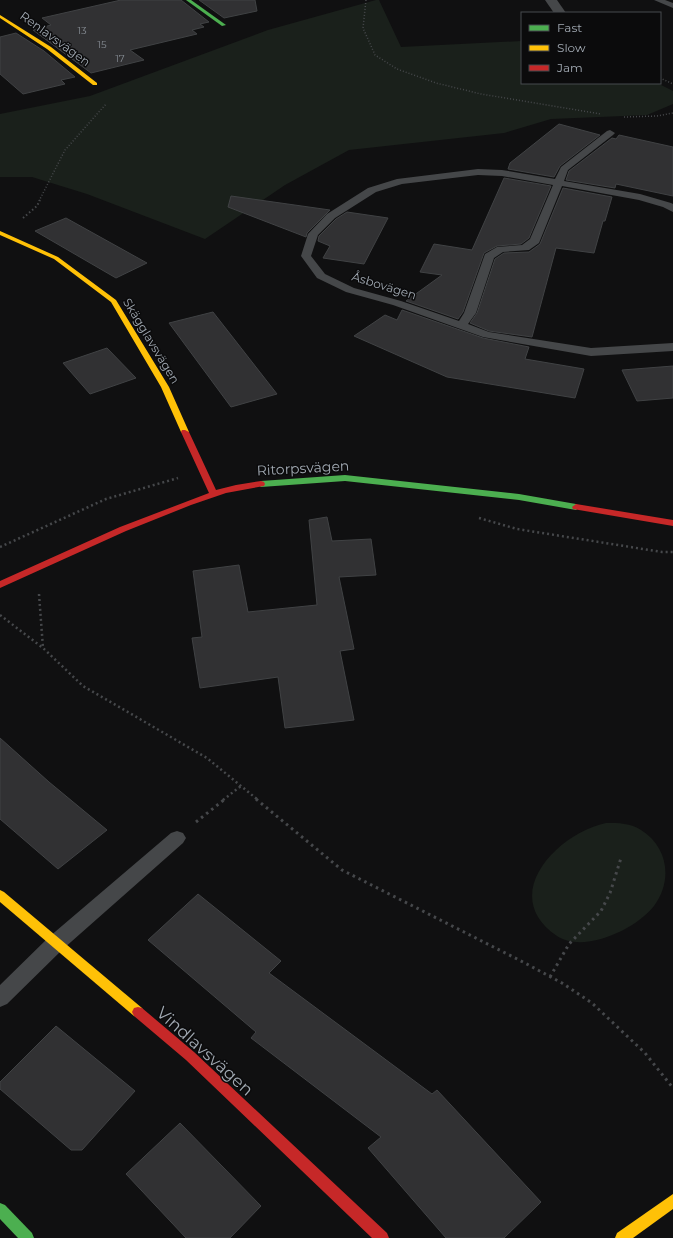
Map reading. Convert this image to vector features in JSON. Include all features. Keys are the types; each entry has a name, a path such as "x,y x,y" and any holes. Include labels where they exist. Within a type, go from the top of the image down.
{"street":[{"path":"188,0 224,25"},
{"path":"551,0 559,12"},
{"name":"Renlavsvägen","path":"0,16 58,53 95,84"},
{"name":"Skägglavsvägen","path":"1,234 56,258 114,301 165,387 213,493"},
{"name":"Ritorpsvägen","path":"0,585 114,532 213,493 244,485 345,478 519,497 673,523"},
{"name":"Vindlavsvägen","path":"0,895 190,1056 382,1238"},
{"path":"622,1238 673,1201"},
{"path":"0,1210 27,1238"}],"lane":[{"path":"658,0 673,6"},
{"path":"462,325 470,313 489,256 501,249 525,248 535,241 564,169 610,133"},
{"name":"Åsbovägen","path":"673,209 667,205 640,197 502,173 478,172 401,181 372,190 331,216 313,234 306,256 321,276 350,290 397,303 487,335 591,352 673,347"},
{"path":"0,998 56,943 177,838"}],"path":[{"path":"366,0 363,28 375,55 397,70 436,84 481,94 604,114"},
{"path":"661,78 673,84"},
{"path":"1,234 37,206 65,150 109,101 95,84"},
{"path":"620,117 657,116 673,113"},
{"path":"478,518 517,529 662,552 673,552"},
{"path":"36,568 43,648"},
{"path":"0,615 43,648 83,686 207,758 342,870 550,977 592,1003 645,1053 673,1088"},
{"path":"177,838 241,786"},
{"path":"550,977 569,944 601,911 610,893 621,858"}],"shaded area":[{"path":"379,0 401,47 521,41 521,84 659,84 673,91 673,104 647,115 551,119 504,133 349,150 285,185 205,239 87,194 32,177 0,177 0,114 90,96 268,30"},
{"path":"606,823 620,823 633,826 650,837 657,845 665,865 664,886 654,906 646,915 623,930 595,940 581,942 568,941 557,936 540,920 533,903 533,886 541,869 553,853 569,840 587,829"}],"building":[{"path":"121,0 181,0 209,22 200,24 204,27 192,30 197,34 130,50 144,60 91,73 33,30 51,25 42,18"},
{"path":"199,0 255,0 257,11 224,18"},
{"path":"16,33 44,51 75,77 61,80 65,84 23,94 0,74 0,37"},
{"path":"559,124 600,135 560,166 554,177 508,169 510,163"},
{"path":"619,135 673,147 673,196 616,184 615,188 566,180 569,171 612,138 616,139"},
{"path":"504,178 551,186 529,238 521,244 497,246 484,253 463,312 458,319 406,301 442,275 420,272 434,244 472,250"},
{"path":"563,188 612,197 605,221 603,221 594,253 556,248 532,337 489,331 470,323 477,313 495,259 504,253 529,252 540,244"},
{"path":"231,196 330,210 307,233 306,237 228,207"},
{"path":"347,212 388,218 364,264 323,258 330,246 318,241 319,236 336,219"},
{"path":"66,218 147,263 116,278 35,231"},
{"path":"402,310 483,338 529,347 525,359 584,369 575,398 447,377 354,336 385,315 397,320"},
{"path":"213,312 277,394 231,407 169,323"},
{"path":"107,348 136,378 90,394 63,363"},
{"path":"673,366 673,398 637,401 622,370"},
{"path":"327,517 332,541 371,539 376,575 339,577 354,649 340,651 354,720 285,728 278,677 200,688 192,638 202,637 193,571 239,565 248,612 317,605 309,520"},
{"path":"0,738 49,782 107,830 58,869 0,819"},
{"path":"198,894 281,961 269,973 432,1094 437,1090 541,1202 504,1238 446,1238 368,1148 381,1137 251,1038 256,1032 148,940"},
{"path":"56,1026 135,1091 82,1150 71,1150 0,1089 0,1082"},
{"path":"180,1123 261,1206 230,1238 186,1238 126,1174"}],"traffic: fast":[{"path":"188,0 224,25"},
{"path":"261,484 345,478 519,497 576,507"},
{"path":"0,1210 27,1238"}],"traffic: slow":[{"path":"0,16 49,48 95,84"},
{"path":"0,233 56,258 114,301 165,387 185,432"},
{"path":"0,895 138,1012"},
{"path":"622,1238 673,1201"}],"traffic: jam":[{"path":"185,432 213,493"},
{"path":"0,585 144,520 212,494 248,485 261,484"},
{"path":"576,507 673,523"},
{"path":"138,1012 190,1056 382,1238"}]}
